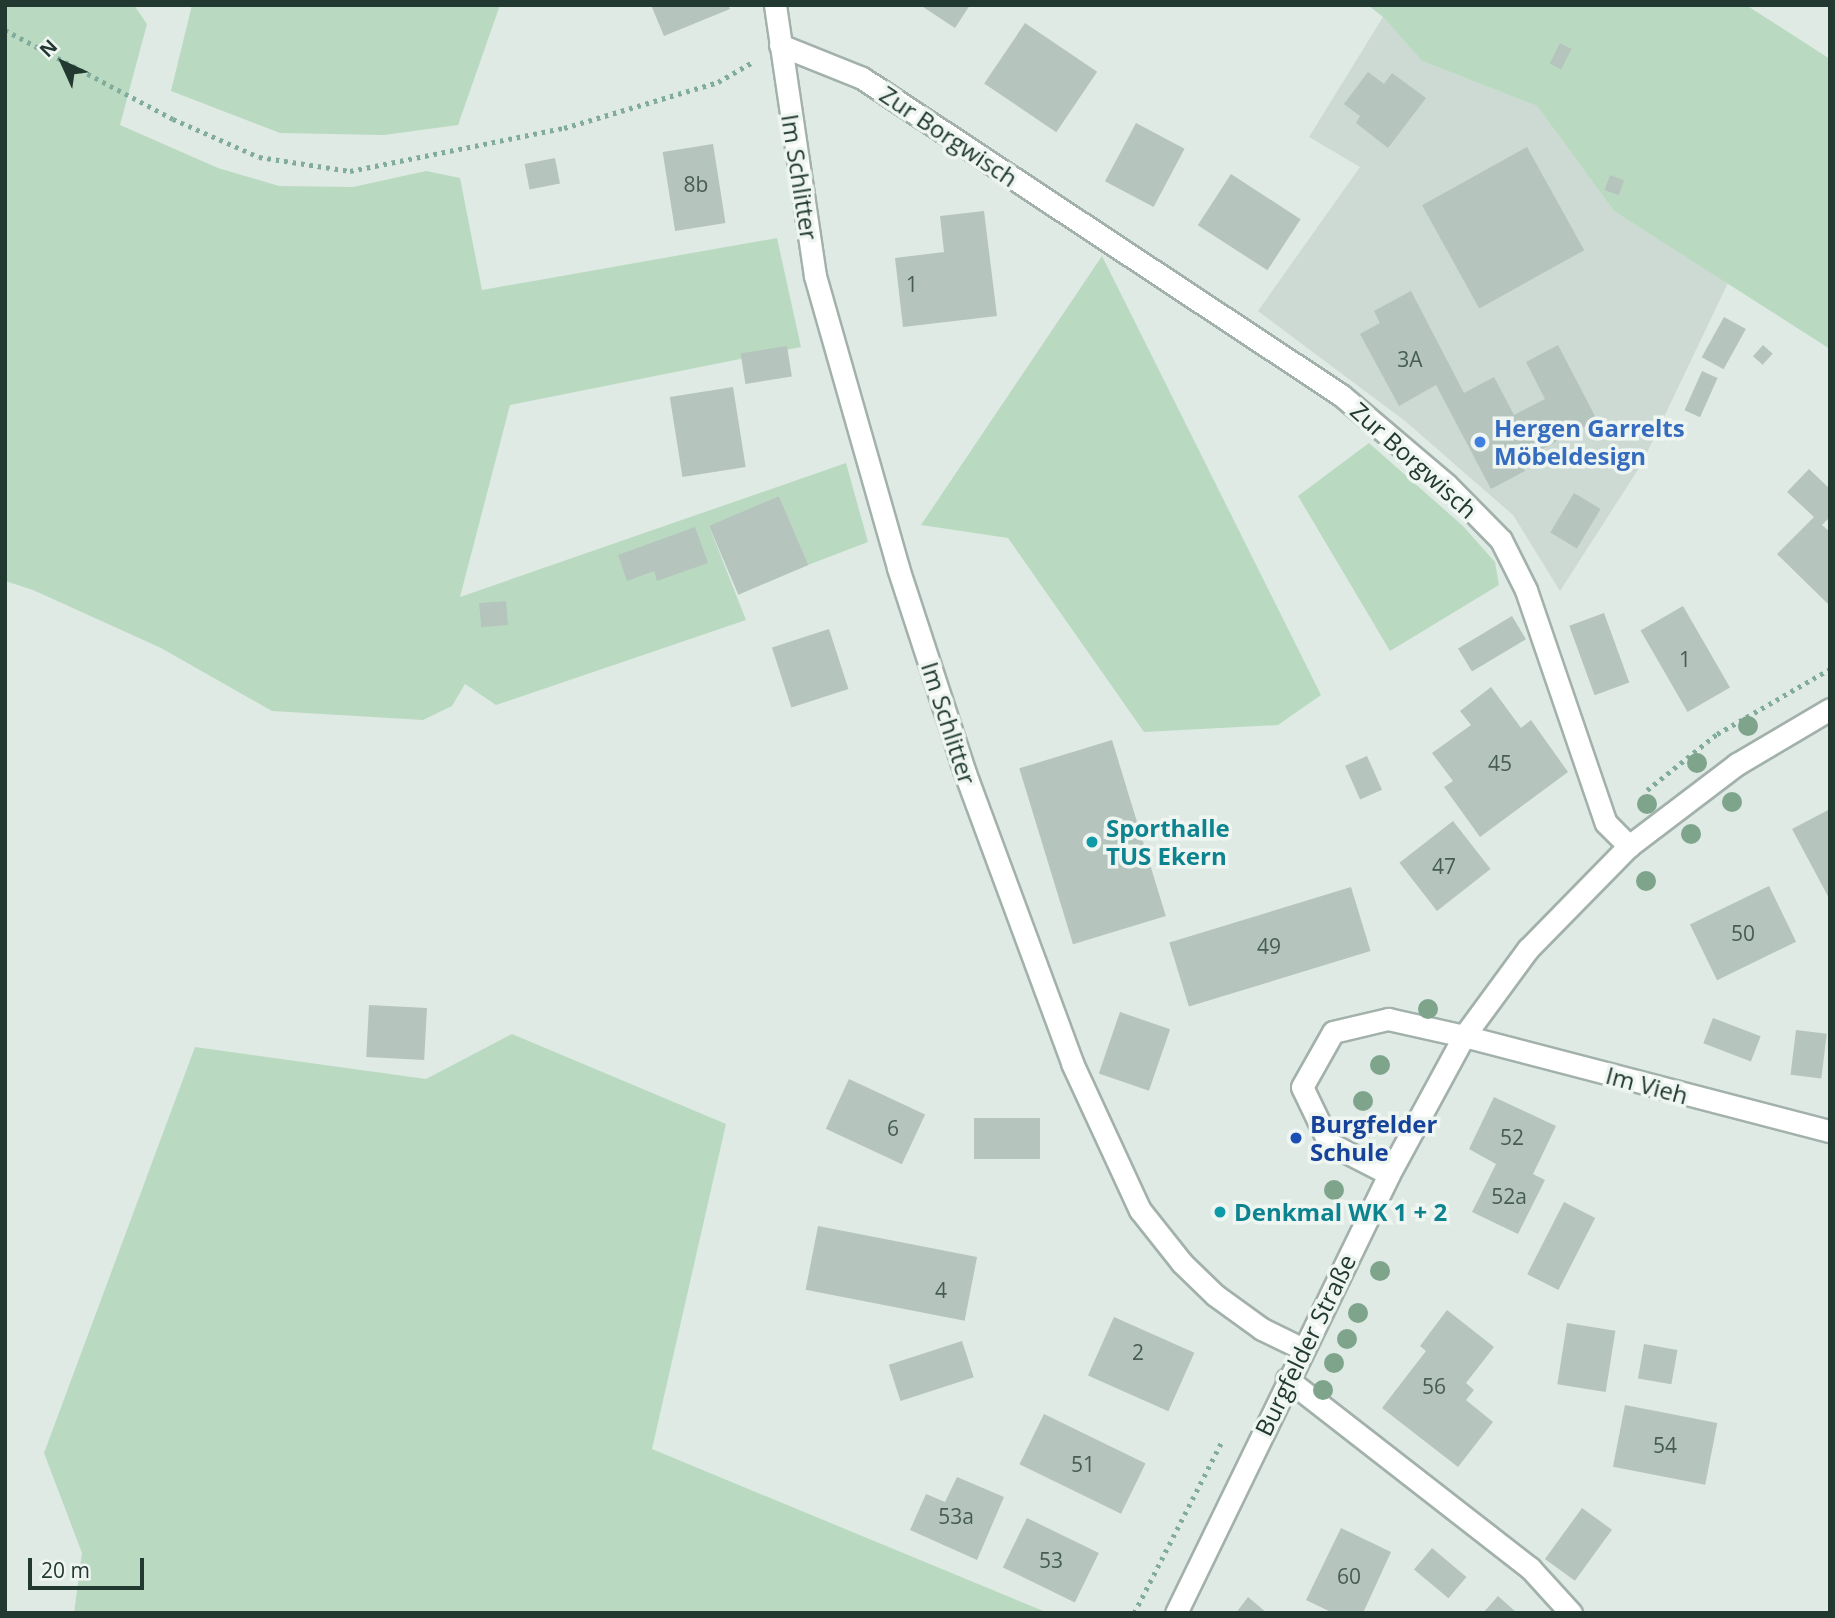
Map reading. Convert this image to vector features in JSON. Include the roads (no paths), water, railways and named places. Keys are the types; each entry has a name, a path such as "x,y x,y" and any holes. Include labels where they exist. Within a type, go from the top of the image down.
{"street":[{"name":"Im Schlitter","path":"775,5 815,276 898,568 965,773 1072,1063 1140,1210 1182,1263 1215,1295 1262,1329 1303,1349"},
{"name":"Zur Borgwisch","path":"780,45 873,85 1341,395 1447,485 1501,540 1526,590 1606,824 1629,846"},
{"name":"Burgfelder Straße","path":"1176,1613 1287,1379 1389,1174 1464,1036 1528,949 1629,846 1737,764 1830,709"},
{"name":"Im Vieh","path":"1389,1174 1329,1143 1302,1087 1333,1031 1388,1019 1464,1036 1830,1131"},
{"path":"1287,1379 1530,1568 1571,1613"}],"place":[{"name":"Hergen Garrelts Möbeldesign","path":"1480,442"},
{"name":"Sporthalle TUS Ekern","path":"1092,842"},
{"name":"Burgfelder Schule","path":"1296,1138"},
{"name":"Denkmal WK 1 + 2","path":"1220,1212"}]}
